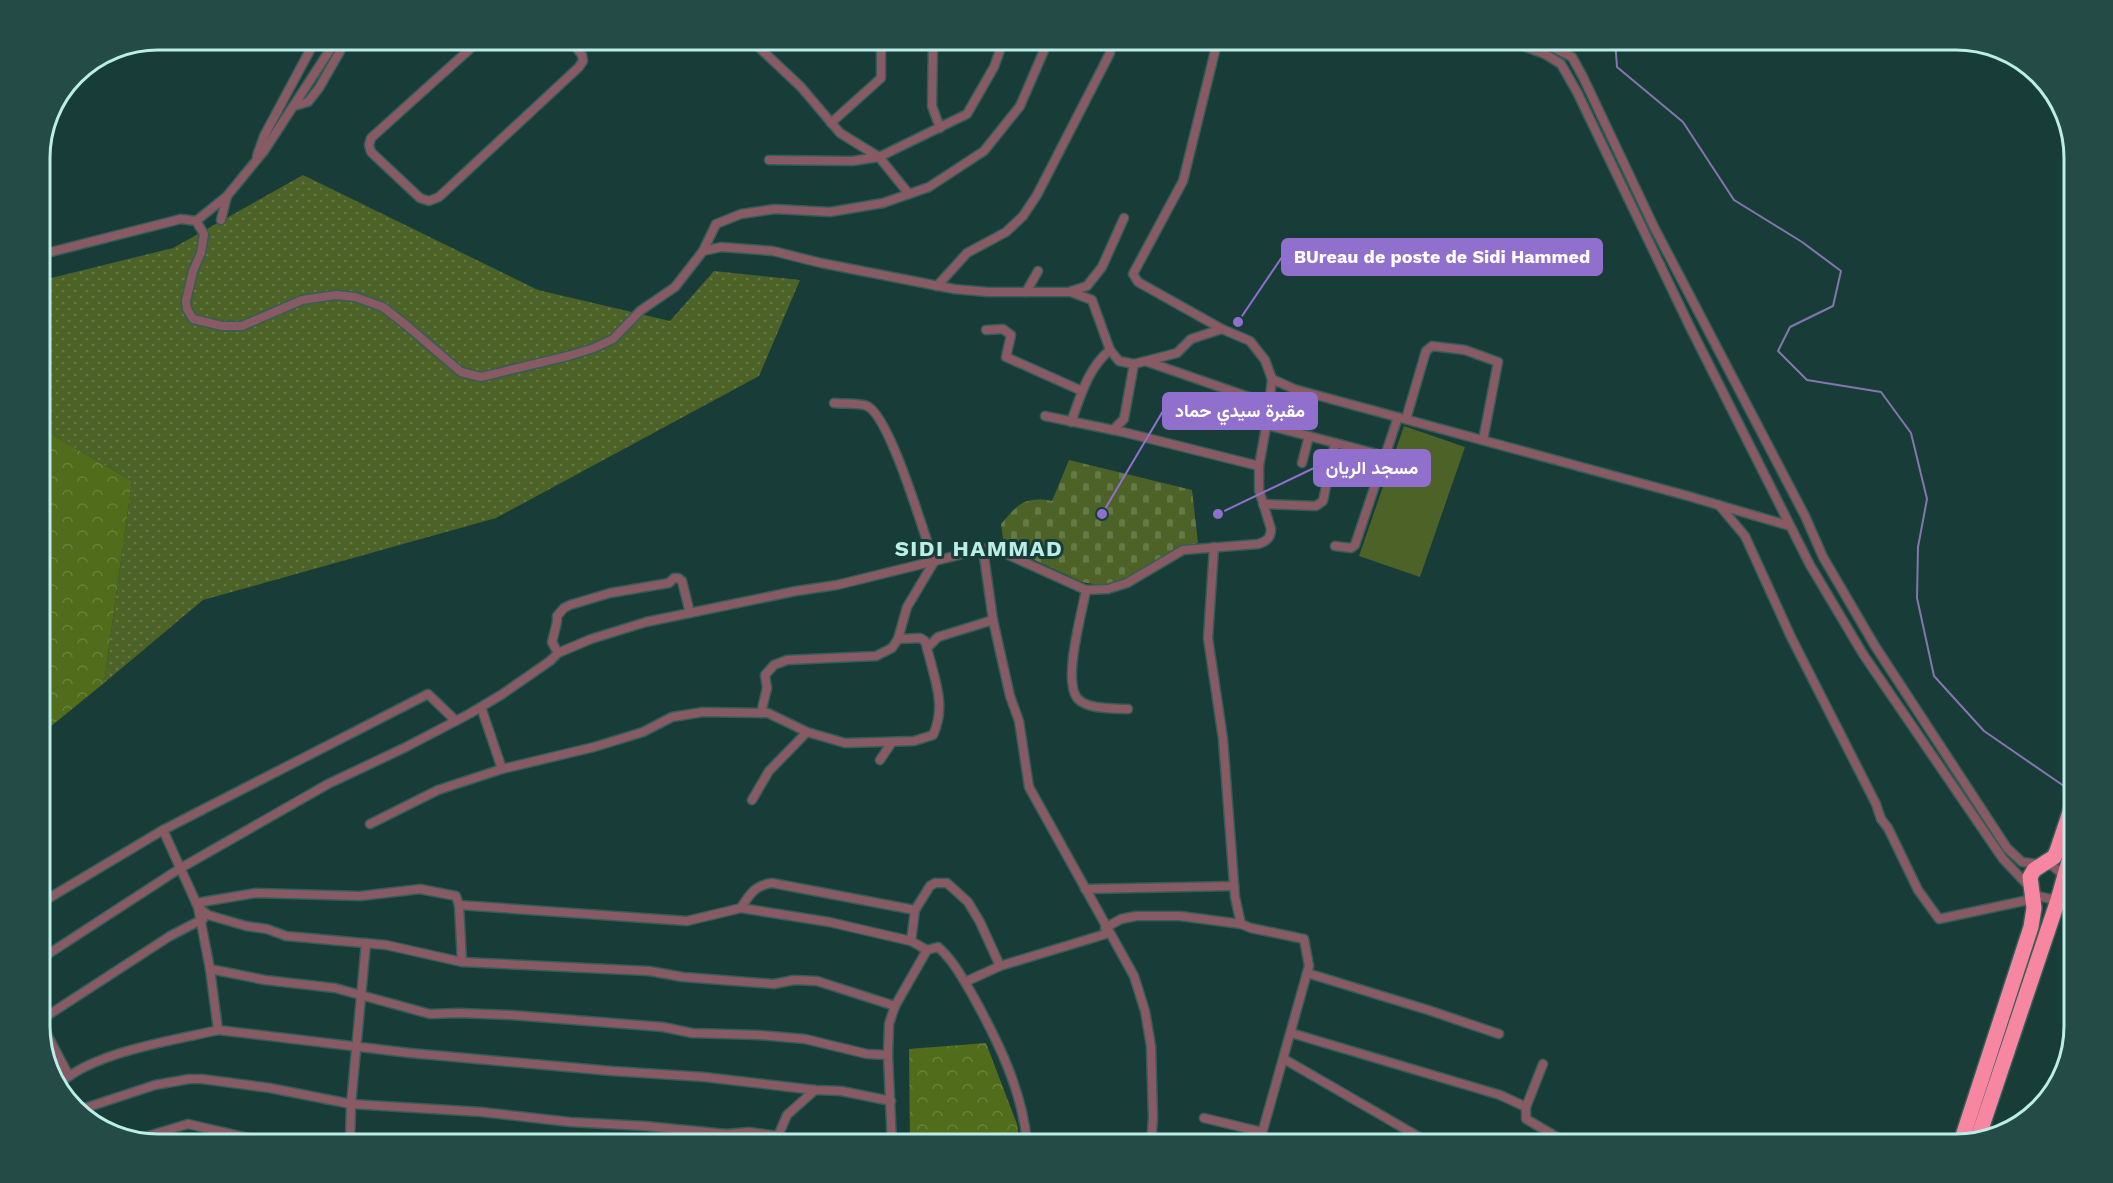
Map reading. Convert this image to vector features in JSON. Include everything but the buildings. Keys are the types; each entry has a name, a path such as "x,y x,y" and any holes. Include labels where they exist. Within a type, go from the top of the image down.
{"highway":[{"path":"1964,1133 2031,927 2030,877 2034,870 2054,857 2064,831"},
{"path":"1981,1131 2064,881"}],"street":[{"path":"255,162 264,136 310,50"},
{"path":"50,252 181,219 196,221 227,195 255,162 330,50"},
{"path":"293,106 308,102 319,88 341,50"},
{"path":"469,50 371,138 369,146 371,152 420,198 429,201 440,197 579,67 583,61 577,50"},
{"path":"762,50 801,87 840,134 879,157 909,194"},
{"path":"831,123 881,78 881,50"},
{"path":"933,50 932,106 940,128"},
{"path":"769,160 852,161 879,157 940,128 967,114 994,67 1000,50"},
{"path":"196,221 204,234 186,301 187,309 193,319 222,326 242,326 302,300 336,295 355,297 383,308 461,372 481,378 576,353 613,339 639,311 675,287 704,251 716,225 741,214 775,209 830,212 883,203 929,187 984,152 1020,106 1043,50"},
{"path":"937,286 967,253 1006,232 1023,216 1037,195 1110,50"},
{"path":"50,953 179,869 328,784 456,721 550,662 558,653 591,639 635,625 796,591 837,585 982,549 993,548 1086,590 1108,589 1127,583 1179,551 1246,546 1265,542 1270,536 1271,529 1259,490 1259,466 1267,425 1272,379 1265,360 1250,341 1222,329 1138,282 1133,274 1183,181 1215,50"},
{"path":"1534,50 1562,64 1690,327 1810,565 1863,654 2003,859 2032,895"},
{"path":"1558,50 1572,57 1654,227 1805,516 1823,557 1875,646 2007,848 2022,862 2058,868 2064,875"},
{"path":"1589,116 1605,124"},
{"path":"221,220 227,195"},
{"path":"704,251 721,247 773,251 937,286 988,292 1071,292 1087,286 1102,267 1124,218"},
{"path":"1026,292 1038,271"},
{"path":"1087,286 1110,350 1119,361 1134,364 1177,353 1191,339 1222,329"},
{"path":"1071,292 1092,300"},
{"path":"986,330 1003,329 1011,335 1006,357 1082,392"},
{"path":"1335,546 1351,548 1355,545 1385,456 1402,418 1425,351 1432,345 1465,350 1498,362 1483,440"},
{"path":"1071,422 1082,392 1099,359 1110,350"},
{"path":"1147,362 1269,404"},
{"path":"1113,430 1124,419 1134,364"},
{"path":"1272,379 1294,390 1790,525"},
{"path":"834,403 867,406 877,414 890,438 934,562"},
{"path":"1045,416 1113,430 1259,466"},
{"path":"1267,425 1385,456"},
{"path":"1302,463 1309,436"},
{"path":"1263,504 1316,506 1320,504 1323,501 1335,443"},
{"path":"1719,505 1745,536 1791,637 1876,804 1881,819 1888,828 1918,890 1939,919 2032,895 2042,898 2060,895"},
{"path":"1783,514 1805,516"},
{"path":"1214,547 1208,638 1223,739 1234,886 1241,924"},
{"path":"982,549 993,620 1010,696 1019,722 1029,787 1134,976 1145,1011 1151,1046 1152,1134"},
{"path":"760,712 767,688 765,675 780,662 876,656 892,648 898,639 907,607 934,562"},
{"path":"558,653 552,642 557,622 556,616 570,605 610,593 669,583 674,578 678,578 682,581 690,613"},
{"path":"1086,590 1074,656 1072,684 1078,699 1091,706 1128,709"},
{"path":"927,648 938,637 993,620"},
{"path":"370,824 438,790 502,769 594,747 644,732 672,717 703,712 768,713 807,732 845,743 924,739 933,735 937,726 940,694 925,641 920,638 898,639"},
{"path":"50,897 163,830 428,694 456,721"},
{"path":"481,707 502,769"},
{"path":"752,800 769,771 807,732"},
{"path":"880,760 892,742"},
{"path":"163,830 179,869 205,918 218,1030"},
{"path":"741,908 751,892 762,884 772,883 915,910"},
{"path":"911,941 915,910 930,886 935,883 947,884 968,902 1000,966"},
{"path":"1085,889 1234,886"},
{"path":"197,905 256,893 360,896 420,890 456,896 459,905 462,962"},
{"path":"459,905 687,921 741,908 829,922 911,941 927,950 938,947 945,953 964,982 994,1034 1010,1075 1026,1134"},
{"path":"964,982 1000,966 1107,931 1121,919 1180,916 1241,924 1304,939 1309,966 1262,1132 1204,1118"},
{"path":"50,1014 170,936 205,918 267,929 286,936 386,945 462,962 649,971 683,977 774,984 817,981 895,1006"},
{"path":"350,1134 366,943"},
{"path":"892,1134 889,1024 895,1006 927,950"},
{"path":"210,969 265,980 335,988 430,1014 512,1015 663,1027 693,1033 759,1035 805,1040 867,1054 888,1055"},
{"path":"1307,973 1499,1034"},
{"path":"65,1080 115,1054 218,1030 356,1047 841,1091 891,1101"},
{"path":"1291,1033 1500,1095 1526,1107"},
{"path":"52,1043 69,1076"},
{"path":"1284,1059 1414,1134"},
{"path":"1543,1064 1526,1107 1526,1119 1552,1134"},
{"path":"87,1107 155,1085 189,1079 216,1080 351,1104 482,1112 570,1122 727,1134 749,1132 764,1134"},
{"path":"779,1134 786,1115 815,1090"},
{"path":"155,1134 188,1124 232,1134"}],"green space":[{"path":"303,175 538,290 670,321 714,271 800,280 759,376 496,518 203,600 104,683 132,481 50,433 50,278 173,248"},
{"path":"1404,426 1465,447 1420,577 1359,556"},
{"path":"50,433 132,481 104,683 50,727"},
{"path":"1069,460 1192,490 1198,543 1173,550 1129,578 1103,586 1082,582 1004,546 1001,524 1012,511 1023,503 1035,500 1052,501"},
{"path":"986,1043 1017,1124 1018,1134 910,1134 909,1049"}],"waterway":[{"path":"1616,50 1617,67 1683,122 1734,200 1802,242 1841,271 1833,306 1790,327 1778,351 1807,380 1881,392 1911,433 1927,499 1918,547 1917,598 1934,676 1984,731 2064,786"}],"place":[{"name":"BUreau de poste de Sidi Hammed","path":"1238,322"},
{"name":"مقبرة سيدي حماد","path":"1102,514"},
{"name":"مسجد الريان","path":"1218,514"}],"district":[{"name":"SIDI HAMMAD","path":"979,548"}]}
